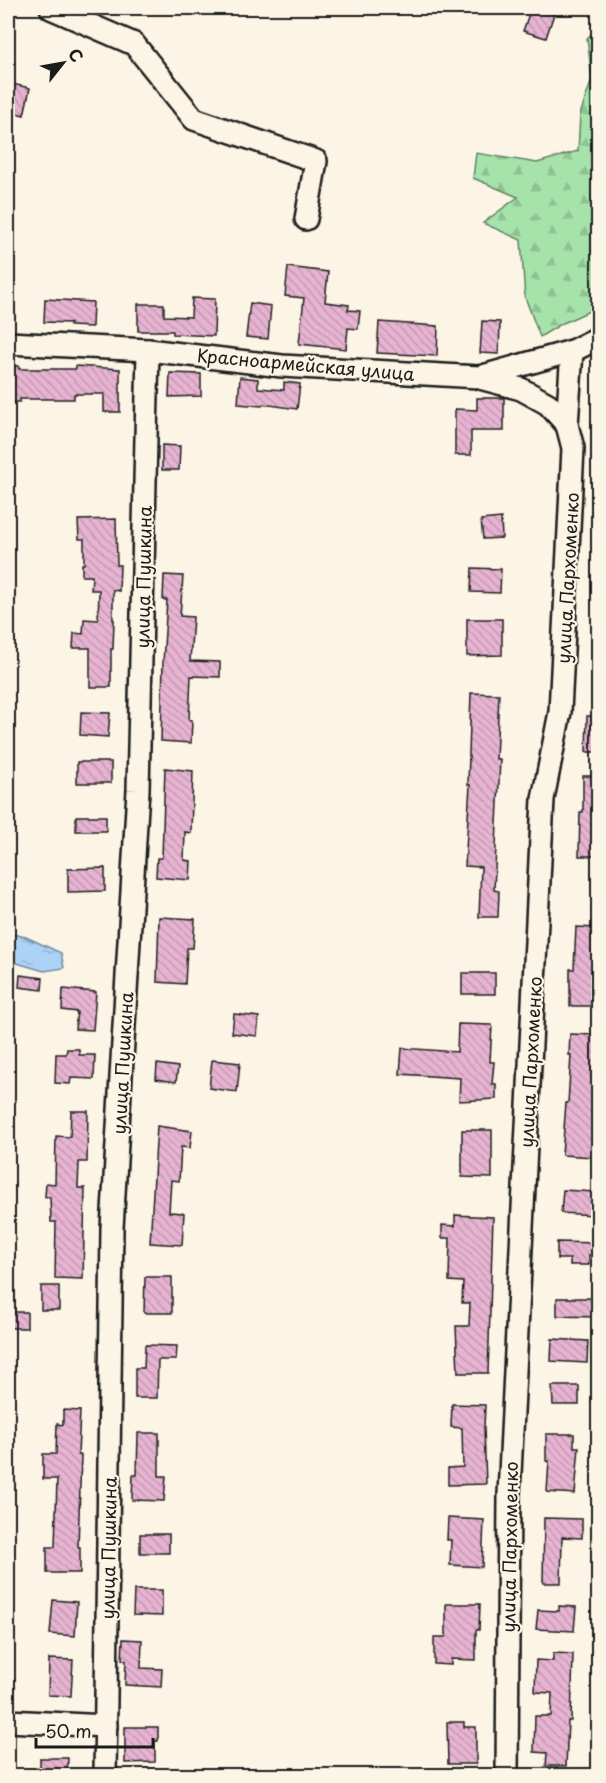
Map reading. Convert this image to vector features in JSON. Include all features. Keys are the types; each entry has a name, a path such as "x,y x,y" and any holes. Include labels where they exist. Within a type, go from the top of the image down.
{"street":[{"path":"51,8 134,44 194,118 316,161 306,219"},
{"name":"Красноармейская улица","path":"8,344 148,350 282,366 479,378 572,351 598,338"},
{"name":"улица Пушкина","path":"105,1776 112,1228 138,790 148,350"},
{"name":"улица Пархоменко","path":"507,1776 509,1483 543,799 560,712 573,448 567,425 572,351"},
{"path":"479,378 521,389 548,404 567,425"},
{"path":"8,1721 106,1726"}],"green space":[{"path":"598,28 598,307 561,324 540,337 525,297 521,240 483,223 518,197 473,178 476,153 537,163 578,151 580,115 592,79 587,38"}],"water":[{"path":"8,933 26,937 61,953 64,968 44,971 8,960"}],"building":[{"path":"531,8 556,8 546,38 523,31"},
{"path":"8,83 30,88 24,115 8,111"},
{"path":"288,267 328,272 325,302 349,305 348,310 360,311 358,329 348,328 346,349 299,344 304,298 285,296"},
{"path":"192,298 215,299 214,336 173,334 173,331 138,331 138,304 164,304 164,316 191,317"},
{"path":"45,299 93,302 92,327 44,322"},
{"path":"250,303 271,306 268,339 246,337"},
{"path":"482,321 500,322 499,354 480,353"},
{"path":"379,322 438,326 437,356 377,353"},
{"path":"8,366 19,366 19,369 76,369 76,366 120,369 120,412 104,412 104,394 74,394 74,399 20,399 20,402 8,402"},
{"path":"170,373 201,374 201,396 169,397"},
{"path":"240,377 258,379 258,388 284,390 284,382 300,384 297,409 263,404 262,406 238,404"},
{"path":"477,398 504,398 504,431 471,431 471,455 455,455 455,409 477,410"},
{"path":"162,445 180,446 179,470 162,470"},
{"path":"501,518 502,538 483,539 481,520"},
{"path":"116,519 117,565 120,565 119,591 113,590 111,687 90,687 90,648 73,648 74,633 83,634 84,619 98,620 99,590 91,590 92,576 82,576 84,539 79,539 78,520"},
{"path":"472,568 501,569 500,593 471,592"},
{"path":"164,575 183,576 180,616 193,617 190,661 220,662 220,677 191,676 189,720 192,720 191,743 161,741 167,600 163,600"},
{"path":"467,619 502,619 502,655 467,656"},
{"path":"471,693 499,694 496,759 500,759 494,890 499,891 498,917 479,917 481,867 465,866 470,785 468,785"},
{"path":"81,712 110,713 108,737 80,735"},
{"path":"587,716 598,716 598,752 586,752"},
{"path":"77,762 111,762 111,783 77,783"},
{"path":"165,768 193,771 191,833 185,832 184,860 191,861 190,880 156,877 157,858 162,858"},
{"path":"583,776 598,776 598,856 579,856"},
{"path":"76,816 106,816 106,831 76,831"},
{"path":"105,868 105,891 68,892 68,869"},
{"path":"159,917 195,919 193,948 187,948 185,984 157,982"},
{"path":"576,927 598,928 598,1006 570,1006 570,969 574,969"},
{"path":"462,973 495,973 495,994 462,994"},
{"path":"20,975 43,978 42,990 19,987"},
{"path":"63,989 96,992 93,1030 75,1029 77,1012 62,1010"},
{"path":"234,1014 259,1017 257,1036 232,1033"},
{"path":"458,1024 492,1025 490,1062 494,1062 492,1084 496,1084 496,1099 459,1101 460,1078 400,1074 402,1048 457,1052"},
{"path":"570,1034 598,1035 594,1106 598,1107 596,1131 598,1132 598,1145 595,1145 594,1157 562,1155 566,1103 568,1103"},
{"path":"67,1049 79,1049 79,1055 95,1055 94,1079 71,1078 70,1084 55,1083 56,1054 66,1054"},
{"path":"212,1060 240,1063 237,1092 209,1088"},
{"path":"157,1064 178,1067 176,1082 156,1079"},
{"path":"71,1111 88,1111 87,1162 79,1162 78,1188 85,1188 83,1279 55,1278 56,1222 51,1222 50,1197 45,1197 46,1183 55,1184 56,1136 70,1137"},
{"path":"157,1126 192,1131 190,1148 181,1147 179,1181 171,1180 169,1212 184,1213 182,1245 150,1243"},
{"path":"462,1130 492,1130 492,1178 462,1177"},
{"path":"563,1190 595,1192 594,1215 561,1213"},
{"path":"455,1215 493,1217 488,1373 458,1373 456,1326 469,1326 470,1303 462,1303 463,1282 449,1281 450,1238 442,1238 442,1225 455,1226"},
{"path":"557,1242 598,1243 598,1255 589,1255 589,1265 570,1265 570,1259 557,1259"},
{"path":"145,1277 172,1277 172,1313 144,1313"},
{"path":"41,1286 59,1286 59,1310 41,1310"},
{"path":"557,1298 598,1298 598,1317 557,1316"},
{"path":"8,1312 27,1312 27,1328 8,1328"},
{"path":"552,1339 588,1341 587,1363 551,1361"},
{"path":"145,1345 177,1346 176,1360 158,1360 157,1398 135,1398 135,1368 144,1368"},
{"path":"552,1386 579,1386 579,1405 553,1405"},
{"path":"452,1404 485,1405 486,1484 448,1485 448,1468 463,1467 462,1428 451,1427"},
{"path":"63,1410 80,1411 78,1547 80,1547 80,1573 47,1573 47,1547 55,1547 57,1479 43,1479 43,1454 56,1454 57,1424 63,1425"},
{"path":"138,1433 159,1433 159,1476 166,1476 164,1501 132,1500 133,1475 137,1475"},
{"path":"546,1434 574,1434 574,1447 579,1447 575,1494 547,1492 549,1461 546,1461"},
{"path":"448,1518 484,1520 482,1567 450,1565 451,1540 447,1540"},
{"path":"544,1518 582,1519 582,1538 562,1537 561,1583 543,1583"},
{"path":"140,1534 169,1534 169,1553 140,1553"},
{"path":"134,1590 162,1590 162,1616 133,1615"},
{"path":"53,1600 77,1602 75,1636 50,1634"},
{"path":"446,1604 480,1604 479,1630 476,1630 476,1660 451,1659 451,1665 434,1664 434,1637 446,1637"},
{"path":"559,1606 576,1607 574,1631 536,1629 538,1610 559,1611"},
{"path":"123,1639 142,1640 141,1668 162,1669 161,1687 125,1685 126,1660 122,1660"},
{"path":"553,1653 573,1654 571,1721 568,1721 566,1766 546,1766 547,1753 534,1752 535,1716 551,1716 552,1693 535,1692 536,1660 553,1661"},
{"path":"49,1659 73,1660 71,1696 48,1695"},
{"path":"447,1722 464,1722 464,1727 476,1727 476,1764 448,1764"},
{"path":"125,1727 158,1727 155,1762 125,1763"},
{"path":"40,1758 68,1758 67,1776 40,1776"}]}
